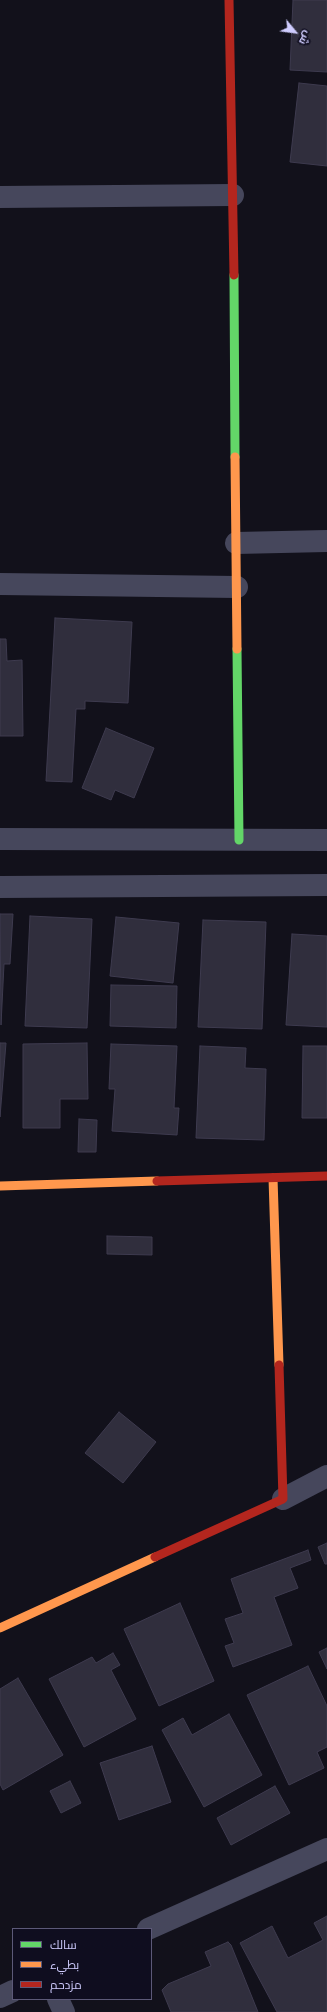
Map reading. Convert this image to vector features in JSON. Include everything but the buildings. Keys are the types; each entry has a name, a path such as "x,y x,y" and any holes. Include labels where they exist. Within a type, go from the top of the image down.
{"street":[{"path":"229,0 233,195 239,840"},
{"path":"0,197 233,195"},
{"path":"236,543 327,541"},
{"path":"0,584 237,587"},
{"path":"0,839 327,840"},
{"path":"0,887 327,885"},
{"path":"0,1186 327,1176"},
{"path":"273,1178 283,1499"},
{"path":"0,1628 283,1499 327,1476"},
{"path":"150,1928 327,1849"},
{"path":"0,1997 12,1991"},
{"path":"58,2000 64,2012"}],"traffic: fast":[{"path":"234,275 235,457"},
{"path":"237,649 239,840"}],"traffic: slow":[{"path":"235,457 237,649"},
{"path":"273,1178 279,1365"},
{"path":"0,1186 157,1181"},
{"path":"0,1628 155,1557"}],"traffic: jam":[{"path":"229,0 234,275"},
{"path":"157,1181 327,1176"},
{"path":"155,1557 283,1499 279,1365"}]}
